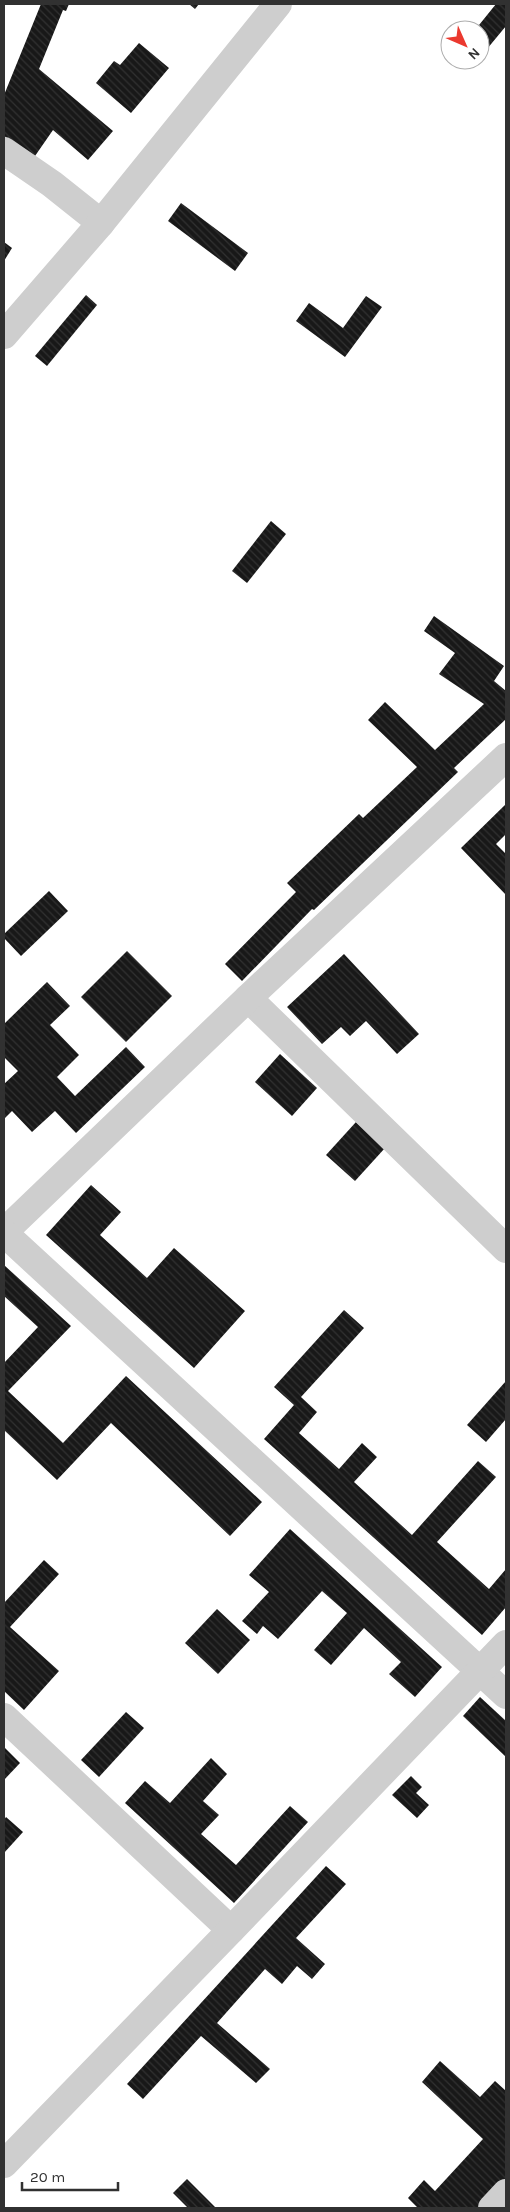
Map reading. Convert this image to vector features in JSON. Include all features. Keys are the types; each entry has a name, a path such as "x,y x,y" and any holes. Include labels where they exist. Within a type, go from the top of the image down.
{"street":[{"path":"4,335 101,223 278,4"},
{"path":"4,151 52,184 101,223"},
{"path":"506,757 248,998 4,1232 506,1695"},
{"path":"248,998 506,1249"},
{"path":"4,2164 506,1644"},
{"path":"4,1717 231,1930"},
{"path":"492,2208 506,2193"}],"building":[{"path":"41,4 69,4 66,11 63,10 39,69 113,131 88,160 53,130 35,156 4,136 4,95"},
{"path":"189,4 199,4 195,9"},
{"path":"496,4 506,4 506,26 490,45 490,20 483,20"},
{"path":"139,43 169,68 131,113 96,83 114,61 120,65"},
{"path":"181,203 248,253 235,271 168,221"},
{"path":"4,242 12,248 4,261"},
{"path":"86,295 97,305 47,366 35,356"},
{"path":"366,296 382,307 345,357 296,321 309,303 343,328"},
{"path":"271,521 286,534 247,583 232,571"},
{"path":"434,616 504,666 494,681 506,691 506,719 454,768 458,772 314,910 312,909 242,981 225,964 296,892 287,883 359,814 363,818 417,767 368,720 385,702 435,750 484,704 439,674 455,653 424,631"},
{"path":"506,804 506,834 496,844 506,854 506,895 461,848"},
{"path":"49,891 68,911 21,956 4,938 4,934"},
{"path":"127,951 172,996 126,1042 81,997"},
{"path":"344,954 419,1034 397,1054 366,1021 350,1036 341,1027 322,1044 287,1007"},
{"path":"47,982 70,1006 50,1025 79,1055 57,1077 75,1096 126,1047 145,1067 76,1133 55,1111 32,1132 12,1111 4,1119 4,1084 18,1071 4,1057 4,1024"},
{"path":"280,1054 317,1088 292,1116 255,1082"},
{"path":"356,1122 385,1148 355,1181 326,1155"},
{"path":"91,1185 121,1212 100,1235 147,1278 174,1248 245,1311 194,1368 46,1235"},
{"path":"4,1265 71,1326 8,1391 63,1443 126,1376 262,1502 230,1536 111,1423 57,1480 4,1430 4,1363 38,1327 4,1296"},
{"path":"344,1310 364,1328 301,1397 317,1412 299,1433 339,1469 362,1443 377,1457 354,1482 412,1535 478,1461 496,1477 437,1542 489,1589 506,1569 506,1607 482,1635 264,1439 294,1405 274,1387"},
{"path":"506,1381 506,1419 486,1442 467,1425"},
{"path":"290,1529 442,1667 415,1697 389,1674 401,1662 364,1628 331,1665 314,1650 347,1613 322,1591 278,1639 263,1626 257,1634 242,1621 269,1592 249,1575"},
{"path":"44,1560 59,1574 10,1627 59,1671 24,1710 4,1691 4,1603"},
{"path":"217,1609 250,1640 218,1674 185,1643"},
{"path":"480,1697 506,1721 506,1757 463,1716"},
{"path":"126,1712 144,1728 99,1777 81,1760"},
{"path":"4,1747 20,1763 4,1780"},
{"path":"211,1758 227,1774 203,1801 219,1815 201,1834 236,1865 290,1806 308,1822 234,1903 125,1803 145,1781 170,1803"},
{"path":"411,1776 422,1787 416,1793 429,1805 417,1818 392,1795"},
{"path":"6,1817 23,1832 4,1853 4,1820"},
{"path":"326,1866 346,1884 296,1938 325,1964 312,1979 297,1966 282,1984 265,1969 217,2023 270,2069 256,2083 201,2036 143,2099 127,2084"},
{"path":"440,2061 480,2097 495,2081 506,2091 506,2178 479,2208 418,2208 408,2198 424,2180 435,2191 483,2139 422,2082"},
{"path":"187,2179 216,2208 188,2208 173,2193"}]}
